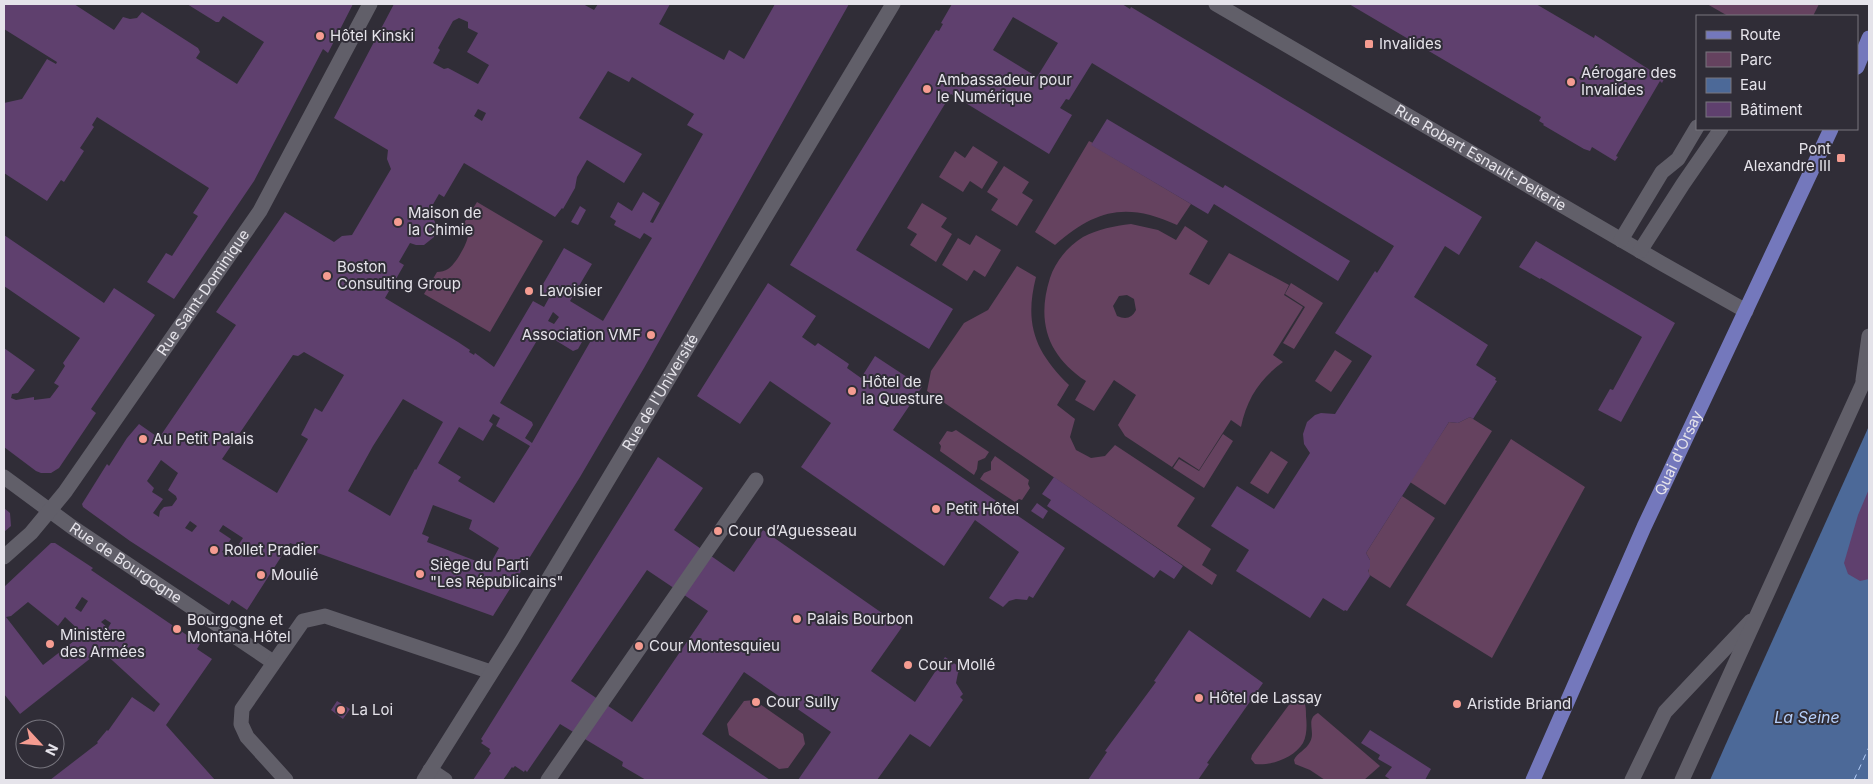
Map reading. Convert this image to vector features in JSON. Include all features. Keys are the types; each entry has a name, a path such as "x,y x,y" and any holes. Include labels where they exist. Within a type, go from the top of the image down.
{"main road":[{"path":"1858,65 1869,38"},
{"name":"Quai d'Orsay","path":"1533,780 1644,527 1831,130"}],"street":[{"name":"Rue Saint-Dominique","path":"4,557 31,533 50,511 260,211 370,4"},
{"name":"Rue de l'Université","path":"427,775 893,4"},
{"name":"Rue Robert Esnault-Pelterie","path":"1216,4 1640,251 1746,310"},
{"path":"1621,240 1662,172 1678,158 1696,129"},
{"path":"1640,251 1720,130"},
{"path":"1862,386 1869,336"},
{"path":"1682,780 1869,370"},
{"name":"Rue de Bourgogne","path":"4,476 50,511 273,662"},
{"path":"548,780 756,480"},
{"path":"1632,780 1665,712 1761,610"},
{"path":"286,780 247,737 242,724 242,709 303,621 325,616 491,672"},
{"path":"427,775 445,780"}],"green space":[{"path":"1707,4 1819,4 1814,15 1726,15"},
{"path":"1089,141 1093,143 1092,145 1191,204 1177,225 1143,213 1127,212 1113,213 1084,223 1055,245 1035,232"},
{"path":"973,146 998,162 982,189 970,181 963,192 939,177 955,151 965,158"},
{"path":"1004,166 1029,182 1022,193 1033,200 1017,226 991,210 998,199 987,192"},
{"path":"477,202 543,241 490,332 424,294 437,272 448,269 461,254 468,235 464,223"},
{"path":"922,203 947,218 941,227 952,234 936,262 910,245 917,234 907,228"},
{"path":"1131,224 1158,230 1176,240 1185,226 1208,241 1189,274 1209,285 1229,253 1289,285 1284,295 1303,307 1273,355 1283,362 1261,382 1247,407 1241,427 1231,420 1199,470 1179,457 1172,467 1125,436 1118,425 1136,395 1114,380 1094,411 1075,400 1086,381 1062,361 1048,337 1044,309 1046,294 1052,272 1059,260 1072,245 1089,234","holes":["1127,295 1134,299 1136,310 1133,315 1128,318 1117,316 1113,306 1119,296"]},
{"path":"976,235 1001,250 985,277 974,270 967,281 942,265 958,238 970,245"},
{"path":"1017,266 1036,277 1031,309 1035,336 1040,349 1048,361 1069,385 1057,405 1075,419 1070,437 1076,450 1091,458 1105,456 1115,445 1195,498 1177,526 1211,549 1202,565 1217,575 1212,585 927,391 931,371 964,323 988,310"},
{"path":"1291,283 1323,303 1294,349 1283,343 1305,307 1285,294"},
{"path":"1335,350 1352,361 1331,392 1315,381"},
{"path":"1470,417 1492,431 1445,505 1410,482 1449,422 1458,423"},
{"path":"956,430 989,452 985,458 978,461 974,475 940,451 941,446 939,443 947,431 952,432"},
{"path":"1223,434 1233,441 1204,488 1173,468 1179,459 1199,471"},
{"path":"1511,439 1585,487 1492,658 1406,605"},
{"path":"1271,451 1288,462 1268,494 1250,483"},
{"path":"995,456 1029,480 1030,488 1022,500 1019,499 1015,502 980,479 984,473 991,470 991,462"},
{"path":"1402,496 1435,518 1390,588 1368,574 1370,560 1366,553"},
{"path":"1294,698 1304,701 1305,705 1307,723 1303,743 1294,753 1282,760 1268,764 1255,764 1251,759 1252,755"},
{"path":"754,700 803,734 805,744 788,768 779,769 729,735 727,724 744,701"},
{"path":"1318,713 1380,766 1364,780 1325,780 1310,770 1295,764 1295,758 1312,738 1311,722"}],"water":[{"name":"La Seine","path":"1869,426 1869,780 1710,780 1729,737"}],"building":[{"path":"4,4 74,4 114,30 123,17 137,18 142,12 198,48 200,52 196,58 237,84 264,42 223,16 219,22 216,22 187,4 353,4 328,53 323,49 254,181 174,299 147,282 166,253 172,256 198,216 193,213 209,188 97,117 92,125 94,127 80,148 84,151 64,182 61,180 47,201 4,173 4,103 22,99 47,59 56,64 57,62 4,29"},
{"path":"394,4 583,4 594,10 598,4 670,4 659,24 724,60 729,50 744,59 775,4 849,4 644,368 580,477 493,616 290,543 247,610 232,600 229,605 130,541 83,507 82,504 107,464 109,466 127,438 139,424 159,438 236,325 216,312 285,212 334,242 342,236 352,235 391,169 387,159 388,150 334,118","holes":["459,18 468,22 468,28 478,33 467,52 489,65 478,84 448,68 444,69 433,63 440,50 438,48 453,21","608,71 629,82 632,77 694,114 687,125 703,134 653,223 650,222 660,203 643,192 632,211 618,202 610,217 616,221 614,225 640,239 644,233 652,238 603,321 570,301 592,264 564,248 539,291 549,298 544,307 533,301 494,367 475,353 474,355 469,352 470,350 458,342 385,298 404,265 399,262 410,243 424,245 434,237 436,224 428,213 439,194 444,197 464,163 555,217 563,209 575,188 577,177 587,160 624,183 642,154 579,118","478,109 486,113 482,121 474,116","553,312 559,317 554,324 548,321","542,332 573,351 578,349 587,333 593,337 532,443 525,438 533,425 532,422 500,403","304,352 344,375 322,412 315,408 301,435 308,439 277,493 222,459 293,355 298,356","403,399 443,422 390,516 348,491 373,446","493,414 500,418 496,426 530,446 494,503 458,481 461,477 438,463 459,427 483,441 493,424 489,421","161,460 178,473 168,490 177,499 172,506 164,507 160,511 159,517 153,513 163,499 152,492 154,488 147,481","433,505 472,520 469,529 499,548 489,566 427,542 429,537 422,534","190,521 197,526 192,532 185,528","223,525 243,538 230,557 222,552 231,539 219,531"]},
{"path":"952,4 1122,4 1130,9 1131,7 1482,217 1459,255 1445,246 1414,297 1488,345 1476,365 1496,378 1495,380 1497,381 1473,419 1470,417 1458,423 1449,422 1366,553 1370,560 1368,571 1370,576 1347,611 1323,598 1310,618 1236,571 1249,550 1211,526 1237,486 1274,509 1310,453 1304,444 1303,434 1307,422 1315,415 1321,413 1335,414 1372,356 1335,333 1375,271 1377,273 1394,246 1092,63 1069,100 1066,99 1060,108 1072,115 1049,154 951,94 856,250 953,309 929,349 790,265 936,30 939,31 943,24 941,23","holes":["1013,17 1058,43 1037,77 993,50"]},
{"name":"Aérogare des Invalides","path":"1349,4 1536,4 1594,38 1595,35 1664,79 1662,83 1660,81 1616,156 1618,157 1615,161 1592,147 1590,151 1584,149 1543,125 1539,121 1541,117"},
{"path":"1107,119 1223,188 1225,185 1350,261 1338,281 1214,204 1208,214 1091,145"},
{"path":"580,206 586,210 578,225 571,222"},
{"path":"4,235 104,303 114,288 155,315 91,409 96,413 59,468 51,473 36,471 4,447 4,348 35,370 18,393 12,394 11,398 16,400 34,397 34,400 50,398 59,386 54,383 65,366 63,363 80,338 4,286"},
{"path":"1536,241 1675,323 1621,422 1598,410 1610,389 1613,390 1642,337 1519,267"},
{"path":"768,283 816,316 802,337 815,346 818,343 849,364 847,368 861,378 875,356 922,387 893,430 1065,548 1033,598 1029,596 1027,600 1016,599 1009,601 1003,607 989,598 1019,552 975,520 944,566 801,467 831,423 770,381 740,424 697,396"},
{"name":"Palais Bourbon","path":"658,457 703,488 674,530 734,572 763,530 902,627 871,671 915,702 945,657 961,668 956,683 963,694 960,697 963,700 930,747 910,734 877,780 798,780 831,732 744,672 702,734 770,780 646,780 622,766 623,762 560,724 527,772 515,766 512,767 503,780 473,780 491,753 490,749 481,743 483,741 481,739","holes":["647,570 708,611 632,722 571,681"]},
{"path":"1054,477 1183,566 1174,579 1160,570 1154,578 1047,506 1051,500 1042,494"},
{"path":"1869,489 1869,579 1860,581 1848,574 1844,563 1858,515"},
{"path":"1037,503 1048,511 1043,519 1031,511"},
{"path":"4,508 10,513 11,526 4,532"},
{"path":"51,543 55,543 93,568 91,570 200,644 197,649 212,659 166,725 215,780 50,780 98,743 132,697 154,712 160,704 101,650 20,714 4,694 4,587","holes":["82,597 88,601 81,612 75,608","28,602 58,626 65,617 83,634 43,665 6,617 11,616","105,619 111,623 108,628 101,622"]},
{"name":"Hôtel de Lassay","path":"1189,630 1263,683 1207,763 1209,764 1198,780 1088,780 1107,752 1105,751 1156,682 1154,681"},
{"path":"337,701 350,709 343,719 331,710"},
{"path":"1370,730 1431,769 1425,780 1391,780 1385,776 1392,767 1378,759 1380,755 1361,743"}],"ferry route":[{"path":"1854,780 1869,747"}],"place":[{"name":"Hôtel Kinski","path":"320,36"},
{"name":"Invalides","path":"1369,44"},
{"name":"Aérogare des Invalides","path":"1571,82"},
{"name":"Ambassadeur pour le Numérique","path":"927,89"},
{"name":"Pont Alexandre III","path":"1841,158"},
{"name":"Maison de la Chimie","path":"398,222"},
{"name":"Boston Consulting Group","path":"327,276"},
{"name":"Lavoisier","path":"529,291"},
{"name":"Association VMF","path":"651,335"},
{"name":"Hôtel de la Questure","path":"852,391"},
{"name":"Au Petit Palais","path":"143,439"},
{"name":"Petit Hôtel","path":"936,509"},
{"name":"Cour d’Aguesseau","path":"718,531"},
{"name":"Rollet Pradier","path":"214,550"},
{"name":"Siège du Parti \"Les Républicains\"","path":"420,574"},
{"name":"Moulié","path":"261,575"},
{"name":"Palais Bourbon","path":"797,619"},
{"name":"Bourgogne et Montana Hôtel","path":"177,629"},
{"name":"Ministère des Armées","path":"50,644"},
{"name":"Cour Montesquieu","path":"639,646"},
{"name":"Cour Mollé","path":"908,665"},
{"name":"Hôtel de Lassay","path":"1199,698"},
{"name":"Cour Sully","path":"756,702"},
{"name":"Aristide Briand","path":"1457,704"},
{"name":"La Loi","path":"341,710"}]}
